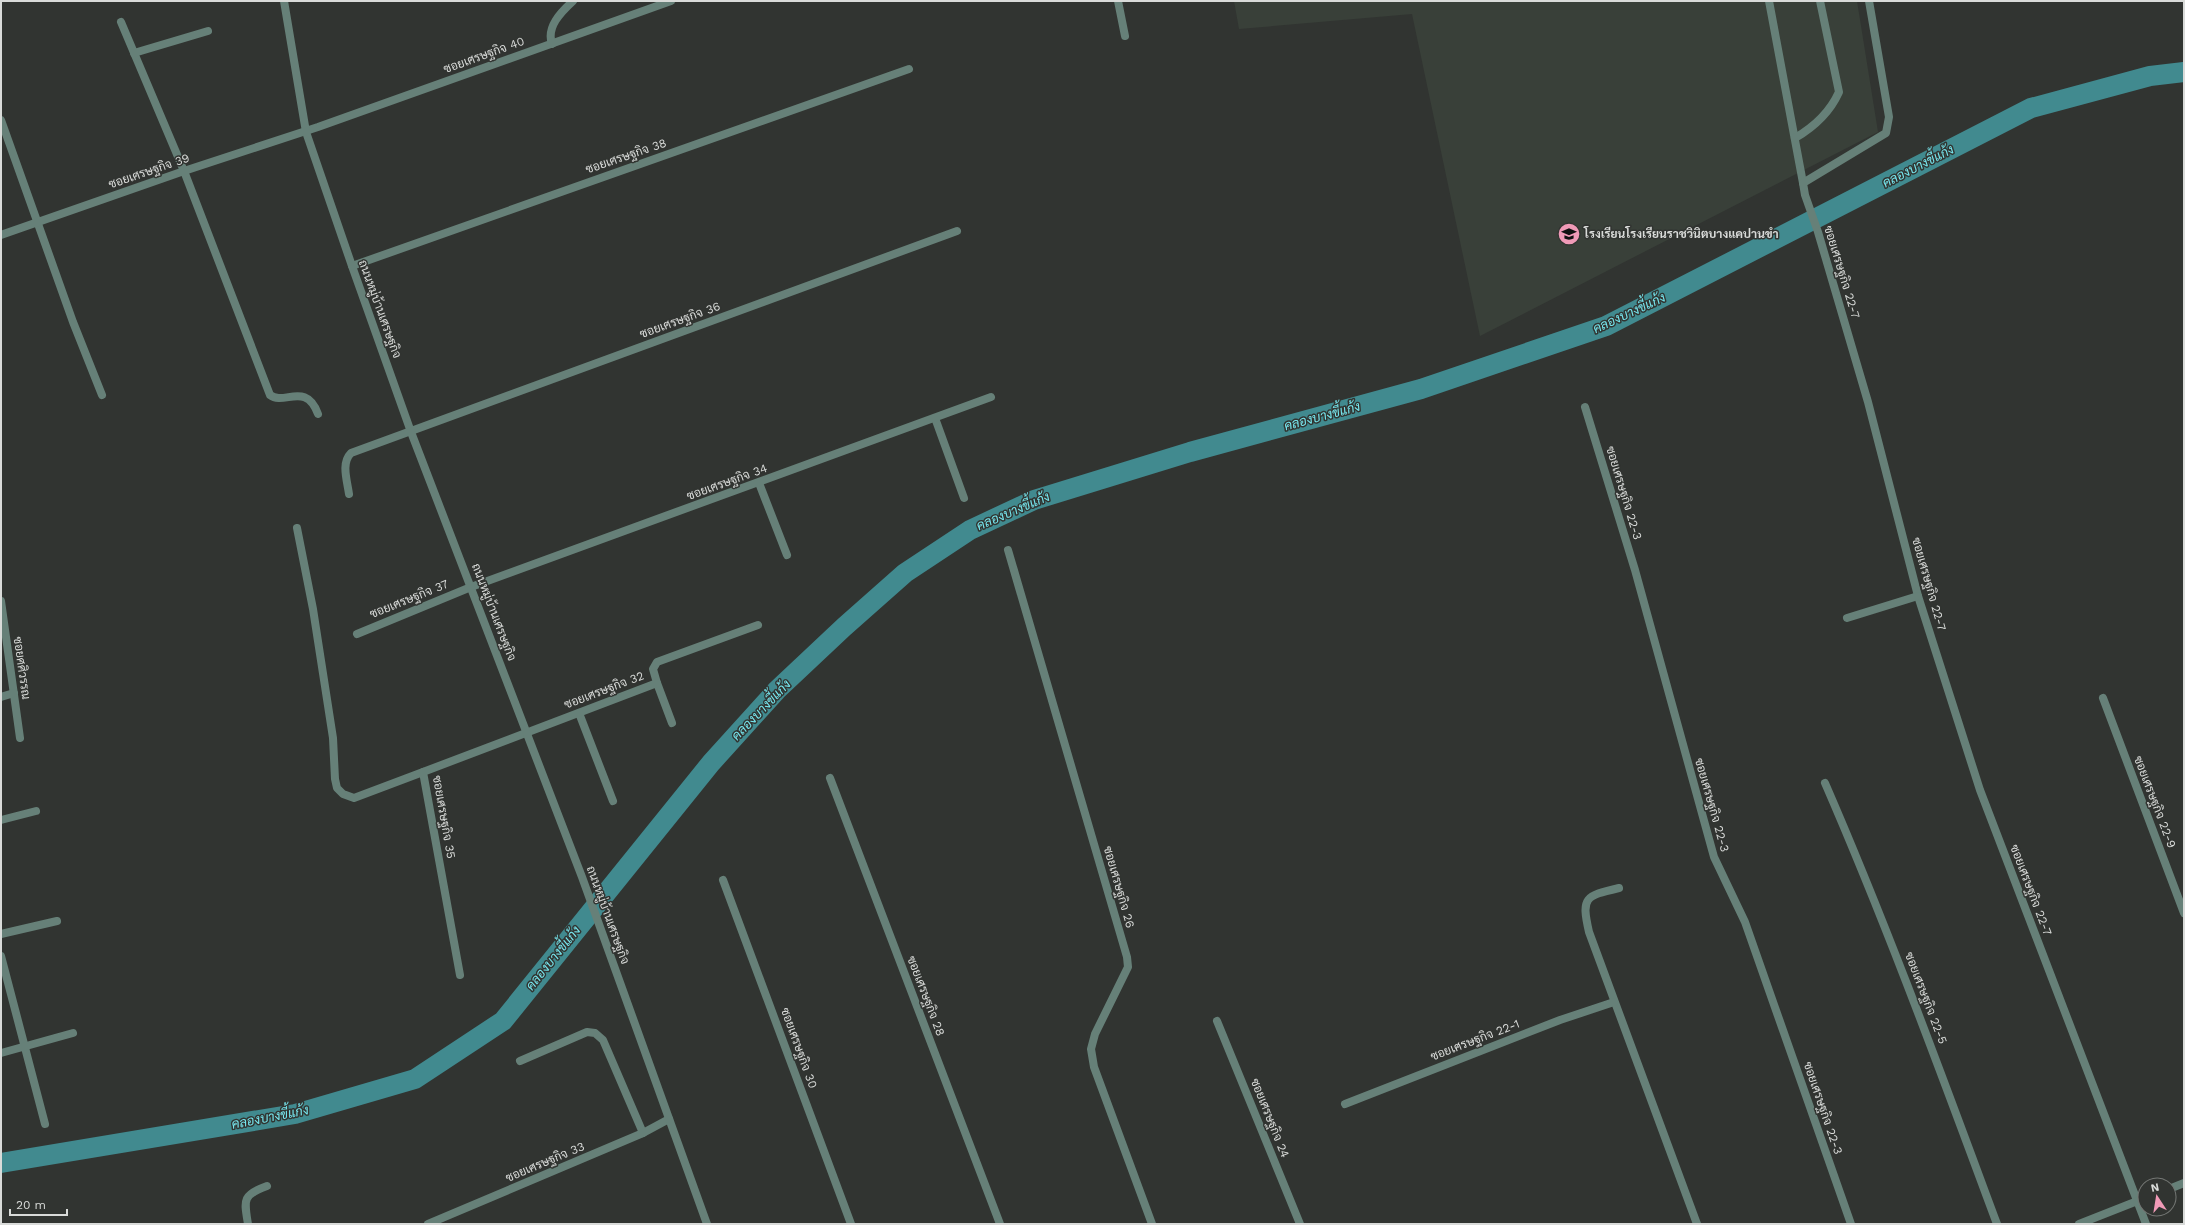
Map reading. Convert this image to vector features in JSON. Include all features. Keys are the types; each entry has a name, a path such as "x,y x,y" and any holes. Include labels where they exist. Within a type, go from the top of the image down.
{"street":[{"name":"ถนนหมู่บ้านเศรษฐกิจ","path":"284,1 306,132 352,266 411,432 582,877 707,1224"},
{"path":"552,44 550,37 552,26 563,10 572,1"},
{"name":"ซอยเศรษฐกิจ 40","path":"306,132 671,1"},
{"path":"1118,1 1125,36"},
{"name":"ซอยเศรษฐกิจ 22-7","path":"1769,1 1805,195 1818,232 1868,402 1918,596 1980,790 2146,1224"},
{"path":"1795,138 1822,118 1833,104 1839,92 1820,1"},
{"path":"1803,182 1886,133 1889,117 1869,1"},
{"path":"121,22 184,172 270,395 278,398 300,396 309,400 318,414"},
{"path":"134,53 208,31"},
{"name":"ซอยเศรษฐกิจ 38","path":"352,266 909,69"},
{"path":"1,120 102,395"},
{"name":"ซอยเศรษฐกิจ 39","path":"1,235 306,132"},
{"name":"ซอยเศรษฐกิจ 36","path":"349,494 345,464 346,458 351,453 957,231"},
{"name":"ซอยเศรษฐกิจ 34","path":"471,587 991,397"},
{"name":"ซอยเศรษฐกิจ 22-3","path":"1585,407 1635,570 1714,857 1745,922 1852,1224"},
{"path":"935,418 964,498"},
{"path":"759,483 787,555"},
{"path":"297,528 333,738 337,788 343,794 354,798 423,772"},
{"name":"ซอยเศรษฐกิจ 26","path":"1008,550 1127,957 1128,968 1095,1034 1091,1049 1094,1067 1152,1224"},
{"name":"ซอยเศรษฐกิจ 37","path":"357,634 471,587"},
{"path":"1847,618 1918,596"},
{"name":"ซอยศศิวรรณ","path":"1,601 3,637 14,693 20,738"},
{"name":"ซอยเศรษฐกิจ 32","path":"527,732 657,683 653,669 657,662 758,625"},
{"path":"657,683 672,723"},
{"path":"1,697 14,693"},
{"name":"ซอยเศรษฐกิจ 22-9","path":"2103,698 2184,913"},
{"path":"579,713 613,800"},
{"name":"ซอยเศรษฐกิจ 35","path":"460,974 423,772 527,732"},
{"name":"ซอยเศรษฐกิจ 28","path":"830,778 1000,1224"},
{"name":"ซอยเศรษฐกิจ 22-5","path":"1825,783 1860,862 1923,1024 1996,1224"},
{"path":"1,820 36,811"},
{"name":"ซอยเศรษฐกิจ 30","path":"723,880 852,1224"},
{"path":"1619,888 1594,894 1584,910 1589,932 1697,1224"},
{"path":"1,934 57,921"},
{"path":"1,956 45,1124"},
{"name":"ซอยเศรษฐกิจ 22-1","path":"1345,1104 1560,1020 1614,1002"},
{"name":"ซอยเศรษฐกิจ 24","path":"1217,1021 1300,1224"},
{"path":"520,1061 587,1032 595,1033 603,1040 643,1133"},
{"path":"1,1053 73,1033"},
{"name":"ซอยเศรษฐกิจ 33","path":"431,1224 643,1133 669,1119"},
{"path":"248,1224 245,1205 246,1198 252,1192 267,1186"},
{"path":"2079,1224 2136,1201"}],"shaded area":[{"name":"โรงเรียนโรงเรียนราชวินิตบางแคปานขำ","path":"1234,1 1857,1 1878,132 1480,336 1412,14 1239,29"}],"waterway":[{"name":"คลองบางขี้แก้ง","path":"1,1163 295,1114 415,1079 503,1021 711,763 777,690 844,627 905,573 970,530 1034,500 1190,452 1421,389 1606,326 2031,108 2150,76 2184,72"}],"place":[{"name":"โรงเรียนโรงเรียนราชวินิตบางแคปานขำ","path":"1569,234"}]}
